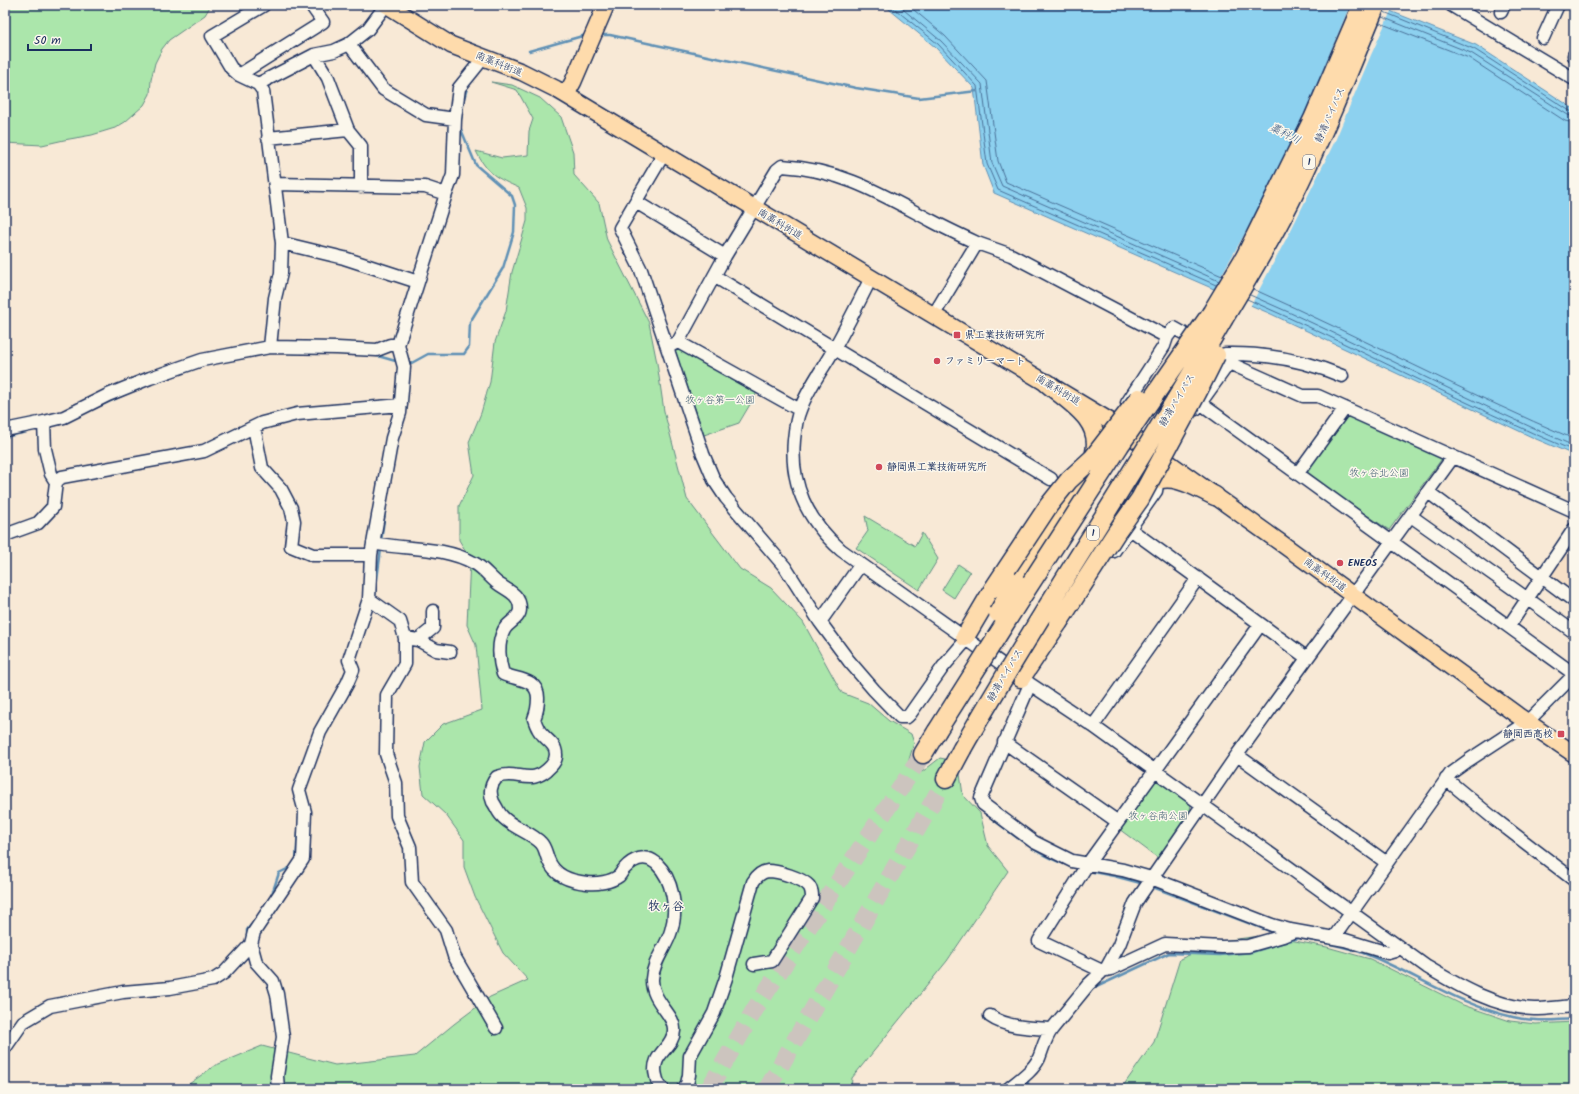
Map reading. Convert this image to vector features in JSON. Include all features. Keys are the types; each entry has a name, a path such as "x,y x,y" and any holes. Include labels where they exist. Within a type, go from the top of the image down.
{"highway":[{"name":"1","path":"1340,73 1356,5"},
{"name":"静清バイパス","path":"1340,73 1362,5"},
{"name":"静清バイパス","path":"946,779 1022,647 1187,384 1262,238 1313,119 1340,73 1376,5"},
{"name":"1","path":"1340,73 1384,5"},
{"name":"1","path":"966,638 994,588 1049,505 1069,480 1093,458 1262,238"},
{"name":"1","path":"962,749 1015,668 1057,617 1140,499 1157,470 1169,443 1197,393 1262,238"},
{"name":"静清バイパス","path":"923,754 1120,445 1212,312 1245,257 1262,238"},
{"path":"1047,383 1090,421 1095,431 1095,452"},
{"name":"1","path":"937,731 1002,606 1113,424"},
{"name":"1","path":"1025,681 1045,644 1057,617 1100,542 1160,456"},
{"name":"1","path":"1139,487 1148,481 1158,478 1176,478 1215,496"}],"main road":[{"name":"南藁科街道","path":"387,5 451,45 541,81 566,95 663,155 1047,383 1113,424 1160,456 1527,722 1574,754"},
{"path":"566,95 606,5"}],"street":[{"path":"264,5 212,36 231,68 239,75 258,84 263,92 282,243 281,273 275,298 270,347"},
{"path":"239,75 323,22 311,5"},
{"path":"258,84 314,55 334,51 349,44 368,29 387,5"},
{"path":"1451,5 1574,79"},
{"path":"1464,5 1494,31"},
{"path":"1543,38 1558,5"},
{"path":"349,44 383,89 426,115 455,119"},
{"path":"314,55 328,78 348,130 361,146 362,187"},
{"path":"5,1048 23,1022 50,1006 123,992 170,988 213,980 224,973 251,944 254,932 304,859 305,812 299,790 320,732 347,684 353,670 349,660 369,599 371,555 375,543 392,438 401,405 404,367 398,345 453,175 455,119 459,88 484,57"},
{"path":"268,138 348,130"},
{"path":"663,155 620,228 633,251 672,345 703,454 714,480 726,498 785,567 820,622 849,661 900,717 908,717 943,667 966,638"},
{"path":"672,345 779,167 787,166 833,174 860,183 977,243 1011,255 1168,337"},
{"path":"275,184 362,187 425,187 446,194"},
{"path":"636,202 725,256"},
{"path":"282,243 344,258 418,282"},
{"path":"933,316 977,243"},
{"path":"714,276 1051,479"},
{"path":"871,278 834,348 806,396 800,410 794,435 793,462 799,491 810,514 841,550 1025,681 1093,726 1427,967 1456,984 1485,997 1519,1007 1574,1010"},
{"path":"1113,424 1164,346 1174,328 1183,333"},
{"path":"5,430 64,417 108,395 150,378 202,360 270,347 377,350 390,345 398,345"},
{"path":"672,345 800,410"},
{"path":"1342,376 1300,362 1261,354 1225,354 1228,363 1303,396 1318,396 1574,511"},
{"path":"1160,456 1228,363"},
{"path":"1200,403 1574,674 1527,722 1469,760 1446,779 1334,937"},
{"path":"56,482 62,477 204,451 254,427 297,414 401,405"},
{"path":"1298,473 1345,408"},
{"path":"5,535 38,523 53,507 56,482 51,474 45,449 44,422"},
{"path":"254,427 262,468 281,489 291,508 294,521 291,546 313,556 371,555"},
{"path":"1008,1089 1022,1083 1038,1058 1047,1036 1052,1029 1088,985 1107,966 1119,945 1135,903 1151,878 1201,805 1453,457"},
{"path":"1045,644 1058,636 1156,491 1158,478"},
{"path":"1428,492 1574,601"},
{"path":"1411,516 1574,632"},
{"path":"1130,529 1307,658"},
{"path":"1509,626 1574,529"},
{"path":"375,543 454,554 476,564 500,585 512,591 517,598 520,610 519,615 504,629 499,661 503,674 511,678 527,681 537,689 538,711 534,719 538,730 555,748 556,756 549,769 537,776 522,778 509,774 497,777 490,789 491,796 501,816 540,843 552,867 558,874 566,878 588,883 609,881 619,875 625,868 638,858 648,858 656,863 670,886 674,904 674,920 671,933 655,965 652,979 653,991 657,1000 670,1017 675,1028 670,1042 655,1064 654,1072 656,1079 660,1087 663,1089"},
{"path":"820,622 861,564"},
{"path":"1093,726 1198,578"},
{"path":"369,599 400,621 405,638 404,664 387,695 386,754 396,782 397,816 410,847 412,882 446,930 454,956 496,1028"},
{"path":"418,640 433,628 433,611"},
{"path":"1260,625 1087,864 1039,941 1102,971 1111,969 1165,944 1222,947 1248,946 1295,931"},
{"path":"405,638 418,640 436,650 450,652"},
{"path":"1025,681 1004,742 981,798 983,804 1034,842 1072,861 1123,870 1151,878 1272,925 1295,931 1334,937 1369,946 1388,953 1395,951 1398,946"},
{"path":"1004,742 1118,822"},
{"path":"1237,755 1387,863"},
{"path":"1446,779 1574,880"},
{"path":"683,1089 688,1080 690,1056 714,1013 726,978 753,882 760,874 767,871 798,878 808,885 812,891 812,898 772,961 754,964"},
{"path":"251,944 256,962 273,981 277,994 283,1037 277,1076 278,1089"},
{"path":"1534,1009 1574,1006"},
{"path":"990,1016 996,1021 1021,1026 1052,1029"}],"shaded area":[{"path":"1574,538 1574,596 1547,575"}],"green space":[{"path":"5,5 211,5 205,15 169,40 162,49 155,63 151,80 150,94 144,105 125,122 115,128 92,135 42,145 5,143"},
{"path":"491,82 512,85 540,98 561,117 573,152 574,175 599,203 607,240 649,323 664,411 687,499 740,569 771,588 803,622 842,693 868,703 889,721 911,734 914,743 908,763 922,772 940,758 954,761 960,774 963,795 980,813 988,846 1008,871 947,961 852,1078 851,1089 182,1089 214,1066 262,1046 335,1065 415,1056 490,997 528,980 503,953 475,897 464,867 464,840 446,815 423,794 420,767 425,742 443,724 482,710 476,645 467,625 470,558 459,540 459,506 474,475 469,442 481,413 490,382 495,342 506,311 512,272 527,221 527,208 519,188 493,174 484,165 476,151 502,158 528,155 529,131 533,119 517,90"},
{"name":"牧ヶ谷第一公園","path":"679,346 758,391 739,423 704,435 675,350"},
{"name":"牧ヶ谷北公園","path":"1347,413 1444,456 1389,530 1303,472"},
{"path":"865,516 915,546 922,533 938,559 919,590 856,548 868,531"},
{"path":"958,564 970,572 954,598 942,590"},
{"name":"牧ヶ谷南公園","path":"1154,778 1191,805 1190,810 1158,858 1119,829"},
{"path":"1253,937 1284,939 1327,947 1370,959 1463,1005 1510,1021 1536,1024 1574,1022 1574,1089 1121,1089 1154,1042 1180,959 1221,941"}],"water":[{"name":"藁科川","path":"884,5 1375,5 1476,45 1574,109 1574,455 1536,439 1271,314 994,193 983,165 974,88 935,47"}],"pier":[{"path":"1350,5 1381,5 1392,9 1335,141 1292,228 1250,307 1213,290 1284,164"}],"waterway":[{"path":"529,51 586,35"},
{"path":"599,35 610,35 856,88 919,98 977,91"},
{"path":"408,365 428,354 464,354 469,347 470,322 503,268 514,232 515,205 512,196 476,165 460,127 463,102 468,85"},
{"path":"365,355 378,356 399,362"},
{"path":"95,408 130,392"},
{"path":"5,437 26,432"},
{"path":"381,542 387,497"},
{"path":"375,595 381,549"},
{"path":"981,810 1034,849 1056,861 1068,865"},
{"path":"296,860 298,831"},
{"path":"271,897 279,873 293,866"},
{"path":"1088,871 1144,884"},
{"path":"1150,886 1275,933"},
{"path":"247,937 247,930 251,925"},
{"path":"1293,937 1334,945 1363,953 1459,998 1495,1012 1528,1020 1574,1019"},
{"path":"1092,989 1169,953 1220,955 1252,952 1298,938"},
{"path":"1028,1089 1028,1080 1030,1078"}],"tunnel":[{"path":"709,1089 755,1009 923,754"},
{"path":"767,1089 946,779"}],"place":[{"name":"県工業技術研究所","path":"957,335"},
{"name":"ファミリーマート","path":"937,361"},
{"name":"静岡県工業技術研究所","path":"879,467"},
{"name":"ENEOS","path":"1340,563"},
{"name":"静岡西高校","path":"1561,734"}],"district":[{"name":"牧ヶ谷","path":"666,906"}]}
